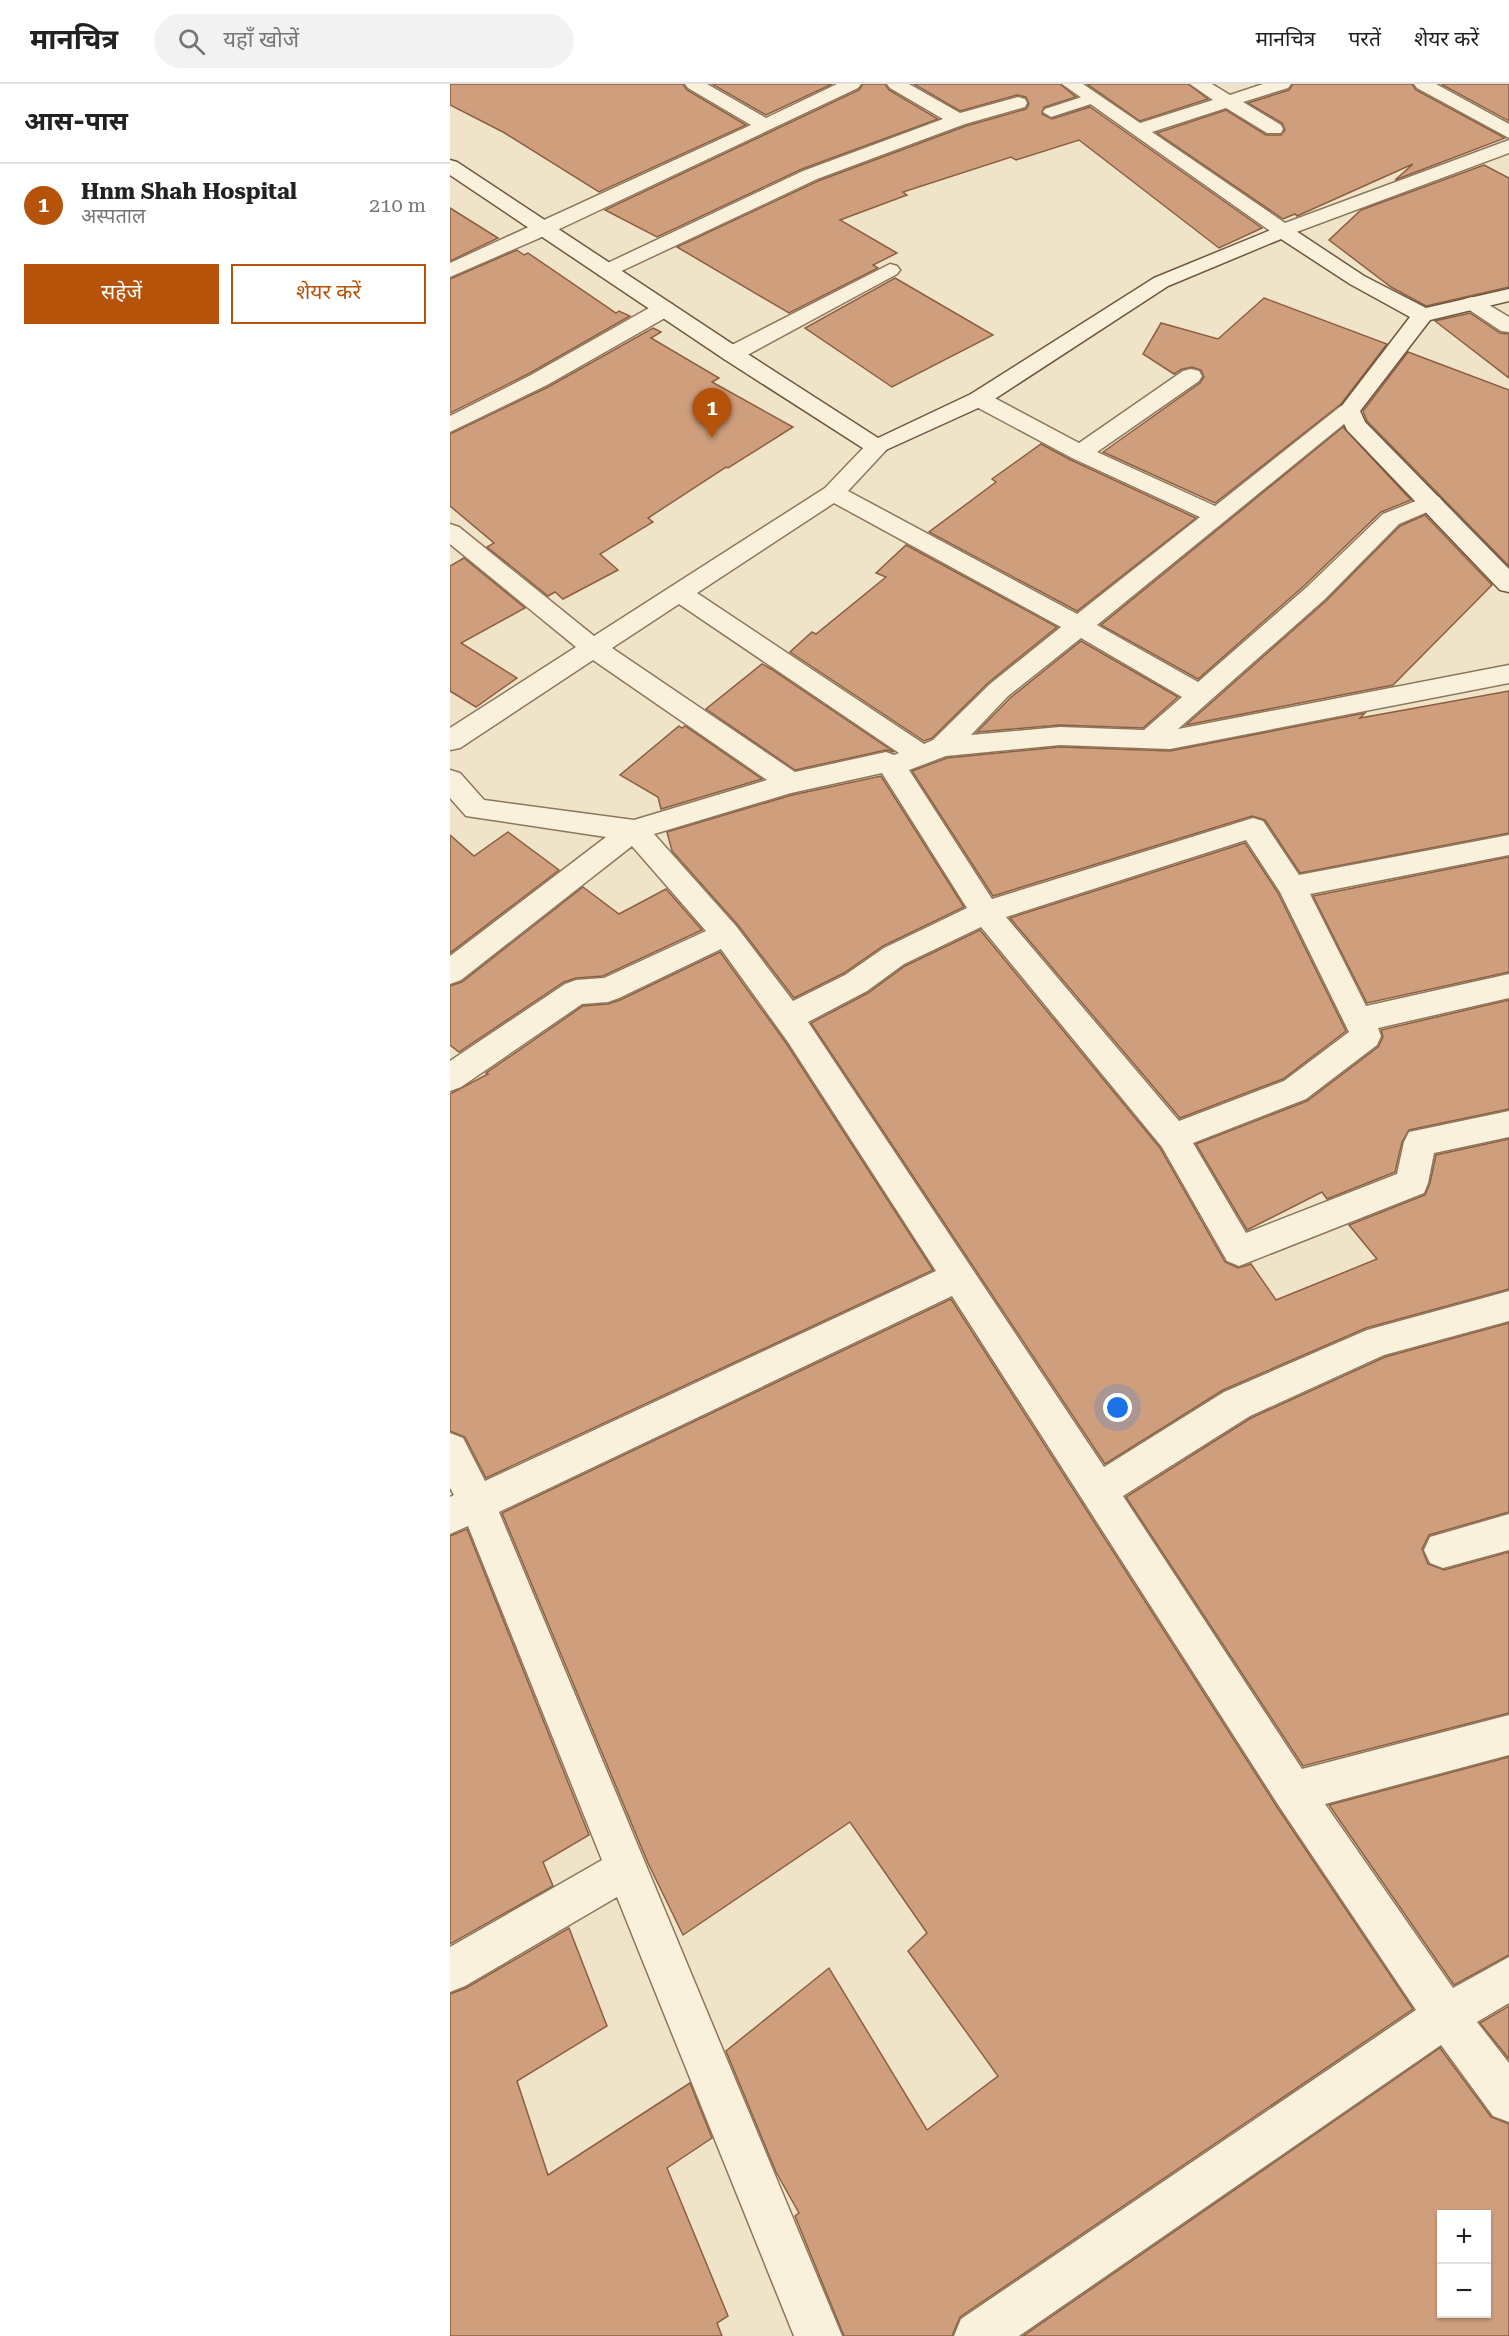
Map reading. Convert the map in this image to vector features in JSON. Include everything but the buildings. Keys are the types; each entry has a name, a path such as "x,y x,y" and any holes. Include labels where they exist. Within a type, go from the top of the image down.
{"street":[{"path":"694,84 765,125"},
{"path":"450,271 852,84"},
{"path":"896,84 958,120"},
{"path":"1071,84 1282,231 1357,280 1424,315"},
{"path":"1198,84 1274,129"},
{"path":"1138,129 1282,84"},
{"path":"1423,84 1509,132"},
{"path":"606,271 810,175 958,120 1018,103"},
{"path":"450,741 833,493 877,447 979,399 1161,282 1282,231 1509,146"},
{"path":"450,166 732,354 877,447"},
{"path":"732,354 890,270"},
{"path":"933,751 999,690 1081,627 1349,411 1424,315 1509,295"},
{"path":"1472,303 1509,326"},
{"path":"450,425 539,380 664,309"},
{"path":"1080,453 1191,376"},
{"path":"979,399 1080,453 1217,516"},
{"path":"1349,411 1355,425 1509,584"},
{"path":"833,493 1081,627 1201,696"},
{"path":"1150,739 1316,593 1391,519 1431,502"},
{"path":"453,539 593,648 791,783"},
{"path":"678,592 933,751"},
{"path":"892,766 933,751 1060,736 1170,740 1509,674"},
{"path":"450,972 634,830 791,783 886,762 892,766 985,912 1173,1137 1239,1251 1412,1183 1420,1142 1509,1124"},
{"path":"450,780 476,809 634,830 726,934 799,1033 1293,1792 1446,2016 1509,2100"},
{"path":"787,1018 856,983 894,956 985,912 1253,828 1292,887 1366,1036"},
{"path":"1292,887 1509,845"},
{"path":"450,1078 576,992 608,990 726,934"},
{"path":"1366,1036 1362,1027 1363,1019 1509,986"},
{"path":"1173,1137 1295,1090 1366,1036"},
{"path":"464,1510 958,1276"},
{"path":"1099,1491 1237,1404 1378,1341 1509,1306"},
{"path":"450,1450 464,1510 626,1869 818,2336"},
{"path":"1443,1550 1509,1532"},
{"path":"1293,1792 1509,1735"},
{"path":"450,1971 626,1869"},
{"path":"978,2336 1446,2016 1509,1979"}],"lane":[{"path":"1051,112 1090,99"}],"place":[{"name":"Hnm Shah Hospital","path":"712,438"}]}
